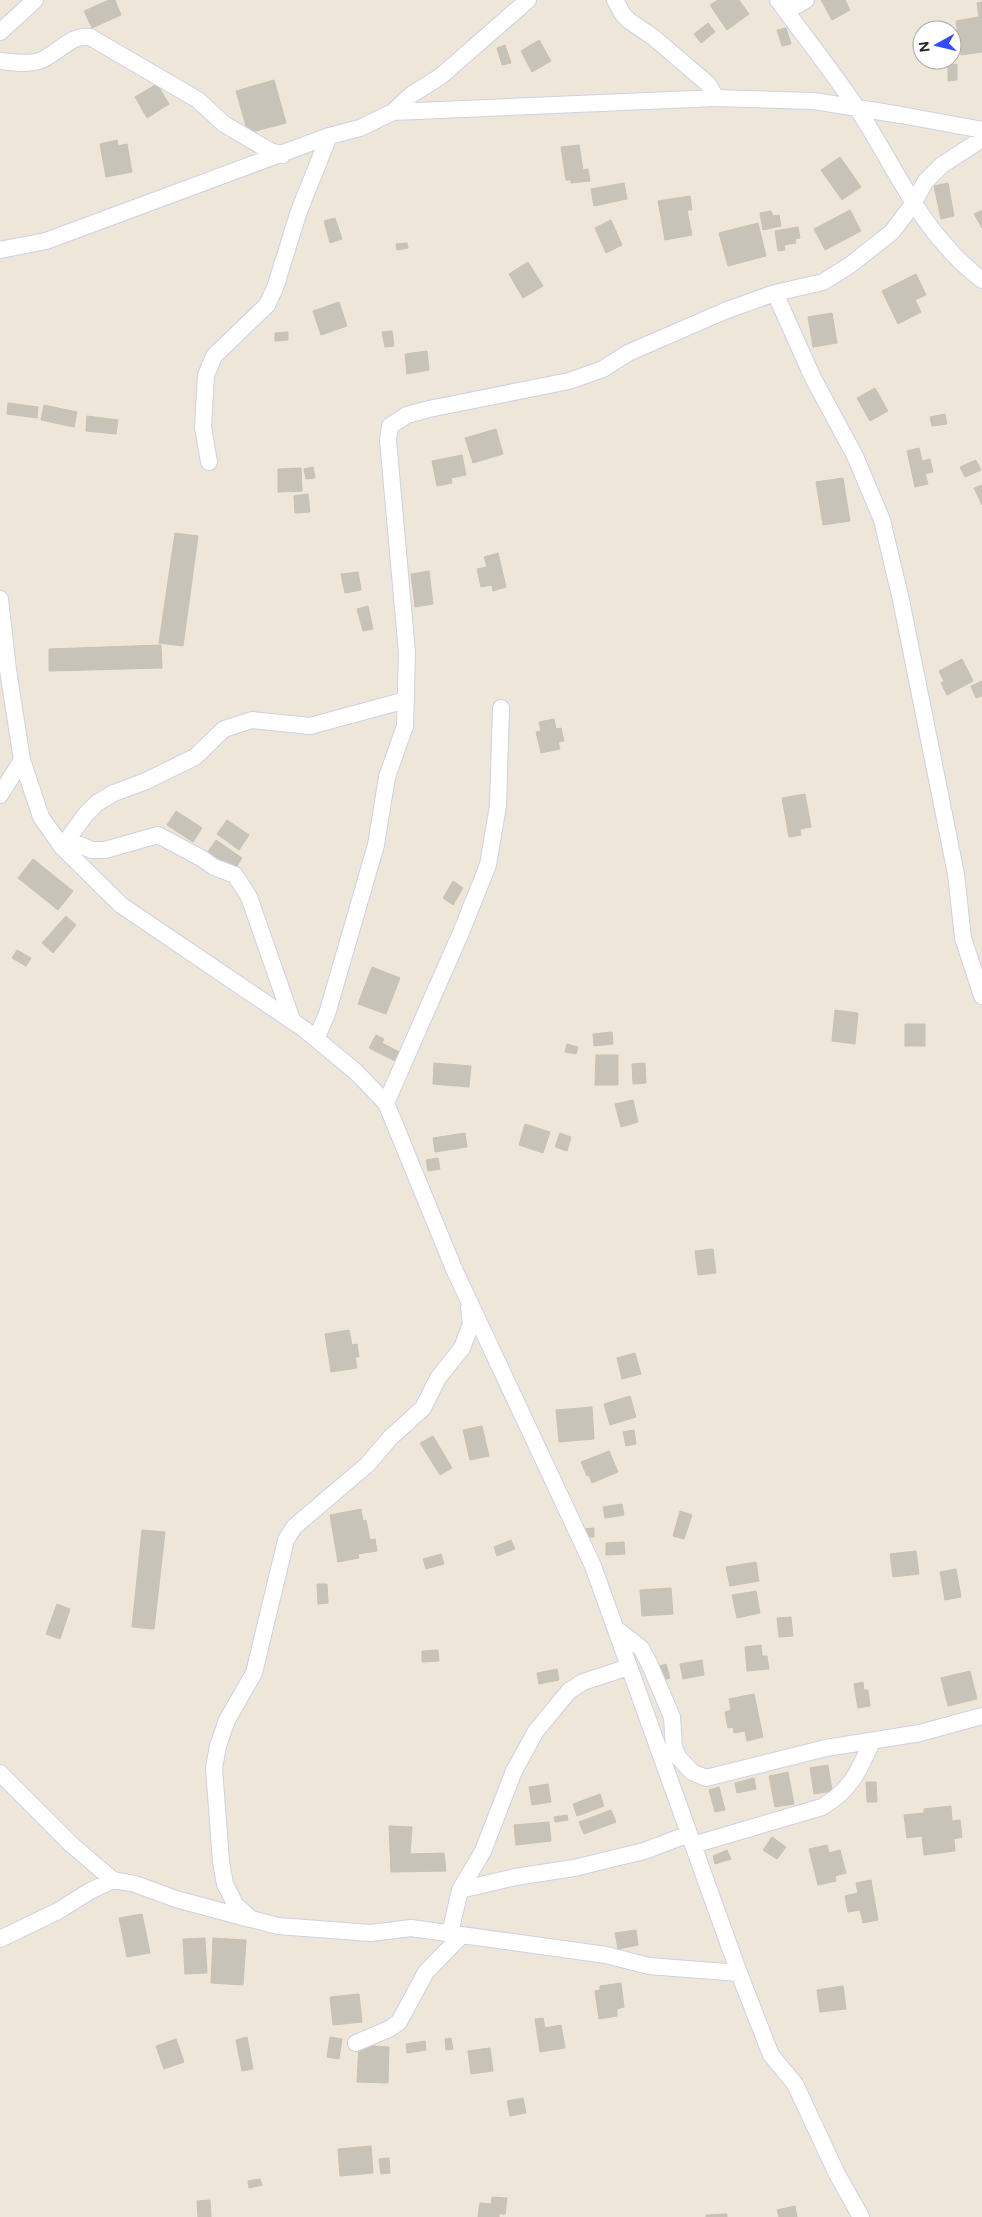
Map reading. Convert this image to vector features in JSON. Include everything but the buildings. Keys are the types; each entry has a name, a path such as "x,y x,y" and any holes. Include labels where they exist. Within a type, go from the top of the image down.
{"street":[{"path":"0,32 35,0"},
{"path":"0,250 46,241 283,155 329,136 360,128 393,112 411,95 441,76 528,0"},
{"path":"615,0 628,20 653,37 708,84 716,98"},
{"path":"806,0 782,6 857,109 913,204 938,238 964,266 982,280"},
{"path":"0,61 22,63 39,61 81,36 90,37 198,100 224,124 270,151 283,155"},
{"path":"393,112 716,98 814,101 982,130"},
{"path":"209,462 203,427 206,375 214,356 267,305 275,288 300,211 329,136"},
{"path":"316,1039 329,1005 376,845 387,777 405,726 407,653 388,440 390,426 406,416 429,409 569,381 603,369 628,353 727,310 775,293 823,282 850,265 892,232 913,204 925,182 942,165 982,139"},
{"path":"775,293 813,378 856,456 882,520 901,600 956,874 963,938 982,996"},
{"path":"0,599 8,670 22,760 41,816 121,905 292,1020 356,1072 386,1103 468,1298 593,1566 739,1973 771,2055 796,2084 836,2174 861,2217"},
{"path":"65,843 86,814 97,803 114,793 146,781 195,757 224,729 252,720 310,726 406,700"},
{"path":"386,1103 462,930 488,865 498,806 500,708"},
{"path":"0,795 22,760"},
{"path":"65,843 92,850 105,850 158,835 214,867 236,875 249,897 292,1020"},
{"path":"251,1919 235,1904 224,1884 214,1768 218,1746 227,1720 254,1673 286,1540 294,1527 368,1464 390,1438 423,1408 438,1378 462,1348 471,1324 468,1298"},
{"path":"616,1628 641,1648 649,1664 672,1717 674,1748 679,1758 692,1772 706,1778 826,1748 920,1732 982,1716"},
{"path":"356,2043 389,2030 399,2022 426,1972 456,1934 460,1890 483,1851 514,1771 536,1732 569,1691 583,1682 629,1667"},
{"path":"460,1890 515,1877 574,1868 822,1807 835,1800 846,1790 872,1741"},
{"path":"0,1772 72,1845 113,1880 135,1884 176,1899 278,1926 371,1933 411,1928 606,1956 649,1966 739,1973"},
{"path":"0,1939 58,1911 90,1891 113,1880"}]}
